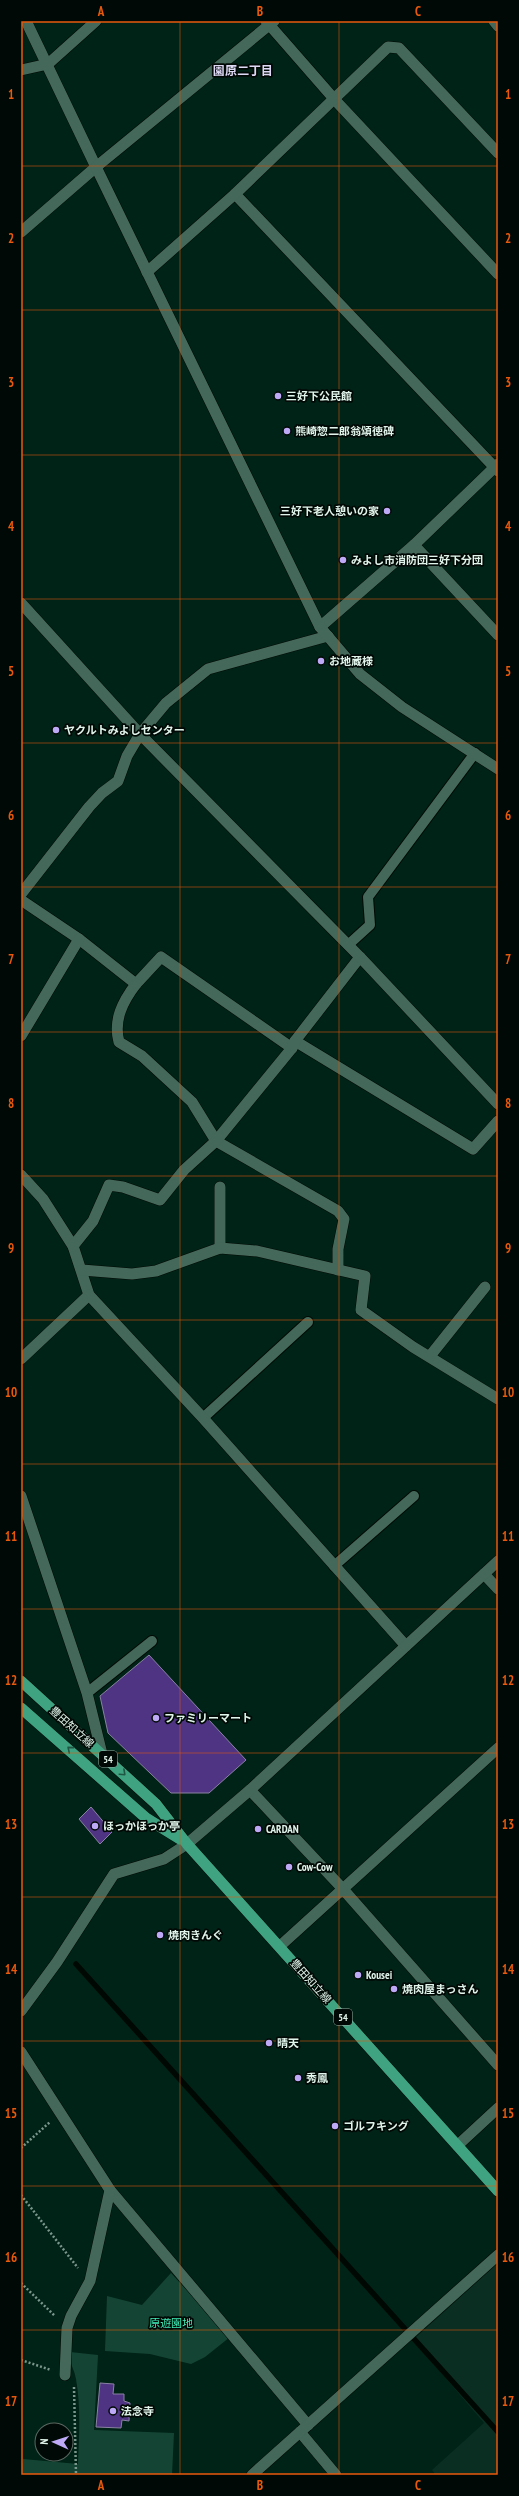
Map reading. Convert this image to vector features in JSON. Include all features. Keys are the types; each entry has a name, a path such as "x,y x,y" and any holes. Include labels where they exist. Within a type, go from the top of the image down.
{"main road":[{"name":"豊田知立線","path":"21,1682 156,1804 187,1844 498,2191"},
{"name":"豊田知立線","path":"21,1708 146,1818 187,1844"}],"street":[{"path":"26,21 320,627 366,679 402,707 498,769"},
{"path":"21,70 48,64 96,21"},
{"path":"494,21 498,26"},
{"path":"21,232 96,166 270,22 335,100 498,274"},
{"path":"147,272 335,100 388,47 399,48 498,153"},
{"path":"234,194 497,467 414,545 320,627"},
{"path":"414,545 498,635"},
{"path":"21,603 140,734 360,957 498,1104"},
{"path":"21,894 89,807 102,793 118,781 127,756 140,734 166,703 208,669 328,636"},
{"path":"21,900 79,938 136,984"},
{"path":"21,1036 79,938"},
{"path":"338,1270 338,1249 344,1219 338,1211 216,1141 192,1102 142,1056 119,1042 117,1033 119,1014 126,997 161,957 293,1045 473,1149 498,1121"},
{"path":"73,1246 93,1221 109,1185 123,1187 160,1200 184,1170 216,1141 293,1045 360,957"},
{"path":"21,1174 43,1199 73,1246 89,1295 203,1418 406,1646"},
{"path":"220,1187 220,1248"},
{"path":"82,1270 132,1274 156,1271 202,1256 220,1248 256,1252 365,1276 361,1310 413,1348 430,1356 498,1399"},
{"path":"430,1356 485,1287"},
{"path":"21,1360 89,1295"},
{"path":"21,1496 87,1693 102,1754"},
{"path":"21,2011 57,1962 114,1874 164,1859 187,1844 250,1790 498,1561"},
{"path":"484,1574 498,1590"},
{"path":"280,1946 342,1888 498,1748"},
{"path":"250,1790 342,1888 498,2065"},
{"path":"21,2052 110,2190 304,2429 336,2475"},
{"path":"458,2145 498,2108"},
{"path":"66,2375 68,2323 90,2281 110,2190"},
{"path":"252,2475 498,2255"}],"lane":[{"path":"348,945 370,924 368,897 475,753"},
{"path":"203,1418 308,1322"},
{"path":"334,1566 414,1496"},
{"path":"87,1693 152,1641"}],"path":[{"path":"21,2148 61,2114"},
{"path":"21,2195 90,2281"},
{"path":"21,2283 57,2318 68,2323"},
{"path":"21,2360 66,2375 73,2380 76,2475"}],"shaded area":[{"path":"498,2263 498,2475 436,2475 432,2470 484,2423 413,2340"}],"green space":[{"name":"原遊園地","path":"171,2273 230,2337 205,2357 191,2364 150,2354 105,2351 107,2296 142,2305"},
{"path":"70,2352 98,2355 94,2430 174,2433 172,2475 21,2475 23,2459 34,2460 34,2462 78,2464 79,2400 76,2379"}],"building":[{"name":"ファミリーマート","path":"149,1655 246,1760 209,1793 171,1793 108,1733 100,1696"},
{"path":"91,1807 112,1832 100,1844 79,1819"},
{"name":"法念寺","path":"100,2383 114,2384 113,2394 124,2394 124,2401 130,2403 129,2421 122,2420 121,2428 96,2427"}],"waterway":[{"path":"76,1964 498,2432"}],"place":[{"name":"三好下公民館","path":"278,396"},
{"name":"熊崎惣二郎翁頌徳碑","path":"287,431"},
{"name":"三好下老人憩いの家","path":"387,511"},
{"name":"みよし市消防団三好下分団","path":"343,560"},
{"name":"お地蔵様","path":"321,661"},
{"name":"ヤクルトみよしセンター","path":"56,730"},
{"name":"ファミリーマート","path":"156,1718"},
{"name":"ほっかほっか亭","path":"95,1826"},
{"name":"CARDAN","path":"258,1829"},
{"name":"Cow-Cow","path":"289,1867"},
{"name":"焼肉きんぐ","path":"160,1935"},
{"name":"Kousei","path":"358,1975"},
{"name":"焼肉屋まっさん","path":"394,1989"},
{"name":"晴天","path":"269,2043"},
{"name":"秀鳳","path":"298,2078"},
{"name":"ゴルフキング","path":"335,2126"},
{"name":"法念寺","path":"113,2411"}],"district":[{"name":"園原二丁目","path":"243,70"}]}
